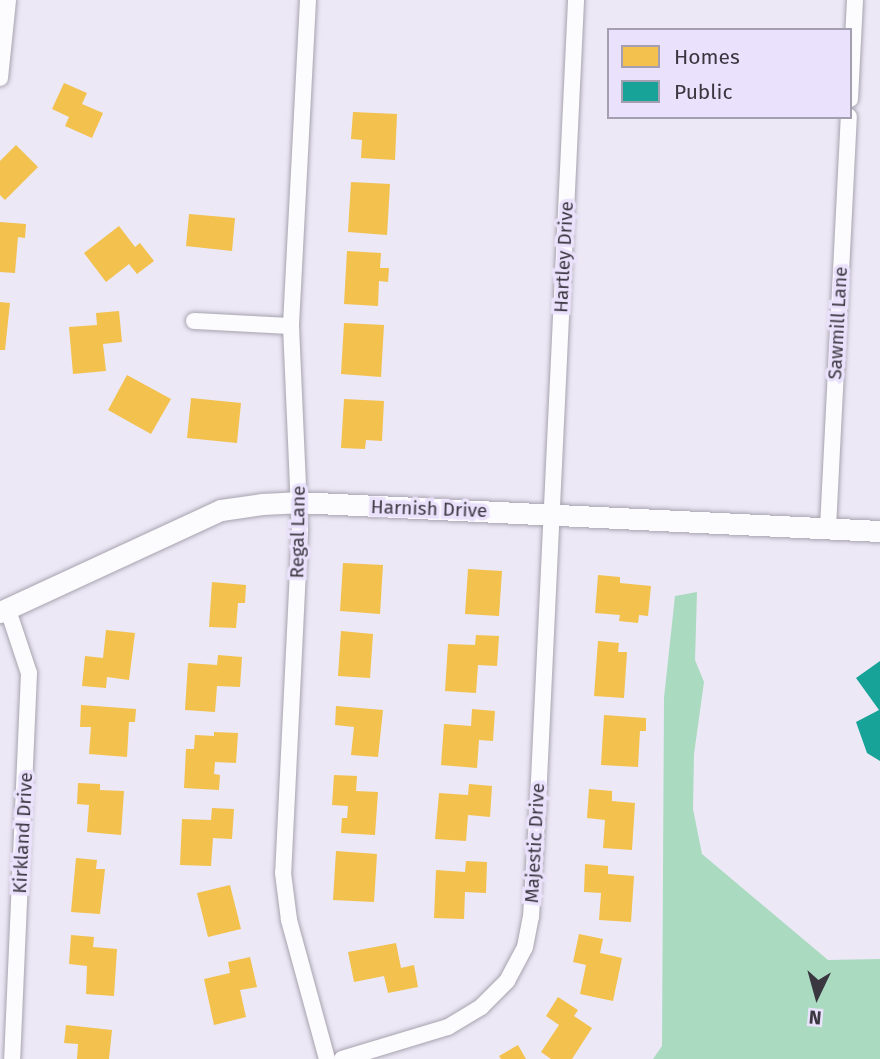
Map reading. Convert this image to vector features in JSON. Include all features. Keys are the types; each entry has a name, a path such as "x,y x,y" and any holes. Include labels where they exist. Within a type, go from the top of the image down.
{"street":[{"path":"0,78 8,0"},
{"name":"Regal Lane","path":"308,0 291,326 300,529 282,873 289,920 327,1059"},
{"name":"Hartley Drive","path":"551,514 576,0"},
{"path":"852,59 855,0"},
{"name":"Sawmill Lane","path":"828,528 849,119"},
{"path":"194,321 291,326"},
{"name":"Harnish Drive","path":"4,611 221,510 297,502 880,531"},
{"name":"Majestic Drive","path":"342,1059 449,1027 481,1007 507,981 525,947 531,917 538,801 551,514"},
{"name":"Kirkland Drive","path":"4,611 29,673 12,1059"}],"green space":[{"path":"697,592 695,660 704,682 694,754 693,809 702,854 828,960 880,959 880,1059 653,1059 662,1046 664,698 675,596"}],"building: Homes":[{"path":"64,83 87,93 82,104 103,113 92,138 65,126 69,117 52,109"},
{"path":"353,112 397,114 395,160 361,158 362,140 351,139"},
{"path":"16,145 38,167 5,200 0,195 0,161"},
{"path":"351,182 390,184 387,235 348,232"},
{"path":"189,214 235,218 232,251 186,246"},
{"path":"0,222 26,224 25,238 18,237 15,273 0,272"},
{"path":"119,226 135,247 140,243 154,261 137,274 129,264 106,282 84,253"},
{"path":"347,251 381,253 380,268 389,268 388,282 379,281 378,306 344,304"},
{"path":"0,302 10,303 5,350 0,350"},
{"path":"119,311 122,342 103,344 106,371 73,374 69,327 97,325 96,313"},
{"path":"344,323 384,325 381,377 341,374"},
{"path":"127,375 171,399 151,434 108,410"},
{"path":"191,398 241,403 237,443 187,438"},
{"path":"344,399 384,401 382,441 366,440 365,449 341,448"},
{"path":"343,563 383,565 380,614 340,611"},
{"path":"468,569 502,571 499,616 465,614"},
{"path":"598,575 620,577 620,583 651,586 648,616 639,615 638,623 619,621 620,615 595,613"},
{"path":"212,582 246,585 245,603 238,603 236,628 209,627"},
{"path":"106,630 135,633 129,680 107,677 106,688 82,686 85,656 103,658"},
{"path":"341,631 373,634 370,678 338,676"},
{"path":"476,635 499,636 497,666 478,665 476,693 445,691 448,644 475,645"},
{"path":"598,641 619,643 618,652 627,652 624,698 594,696"},
{"path":"218,655 242,657 240,687 217,686 215,712 185,710 188,663 217,665"},
{"path":"81,705 136,709 135,722 129,722 127,757 89,754 91,727 80,727"},
{"path":"336,706 383,710 378,757 351,755 354,727 335,725"},
{"path":"472,709 495,711 493,741 479,740 477,768 441,765 444,724 471,726"},
{"path":"604,715 646,718 646,731 640,731 638,767 601,765"},
{"path":"214,732 238,733 236,763 215,762 214,774 220,775 219,790 184,788 186,749 194,749 195,735 214,736"},
{"path":"334,775 357,776 356,791 378,792 375,835 341,833 342,818 347,818 348,806 332,805"},
{"path":"78,783 100,784 100,790 124,791 121,835 87,832 89,805 77,804"},
{"path":"469,784 492,786 490,817 468,815 466,841 435,839 439,793 468,795"},
{"path":"589,789 612,791 612,801 635,803 632,850 603,848 605,820 587,818"},
{"path":"212,808 234,809 232,839 213,838 211,866 180,865 182,819 211,820"},
{"path":"336,851 377,854 374,902 333,900"},
{"path":"76,858 97,860 96,869 105,869 100,914 71,912"},
{"path":"466,861 487,862 486,893 465,892 464,919 434,918 436,870 465,872"},
{"path":"585,864 608,866 608,874 634,876 631,922 599,920 601,893 584,892"},
{"path":"230,885 241,929 208,937 197,893"},
{"path":"579,934 603,939 600,953 622,958 613,1001 580,994 586,965 573,962"},
{"path":"71,935 94,937 93,947 117,949 114,996 86,994 87,966 69,964"},
{"path":"396,943 401,968 414,965 418,987 388,993 384,976 354,982 348,952"},
{"path":"250,957 257,987 240,990 246,1017 214,1025 204,979 230,973 228,962"},
{"path":"558,997 578,1010 574,1016 592,1028 572,1059 551,1059 541,1052 559,1025 546,1016"},
{"path":"66,1025 112,1030 109,1059 77,1059 78,1044 64,1043"},
{"path":"518,1045 526,1059 501,1059 499,1056"}],"building: Public":[{"path":"880,661 880,761 867,753 856,722 879,710 856,678"}]}
